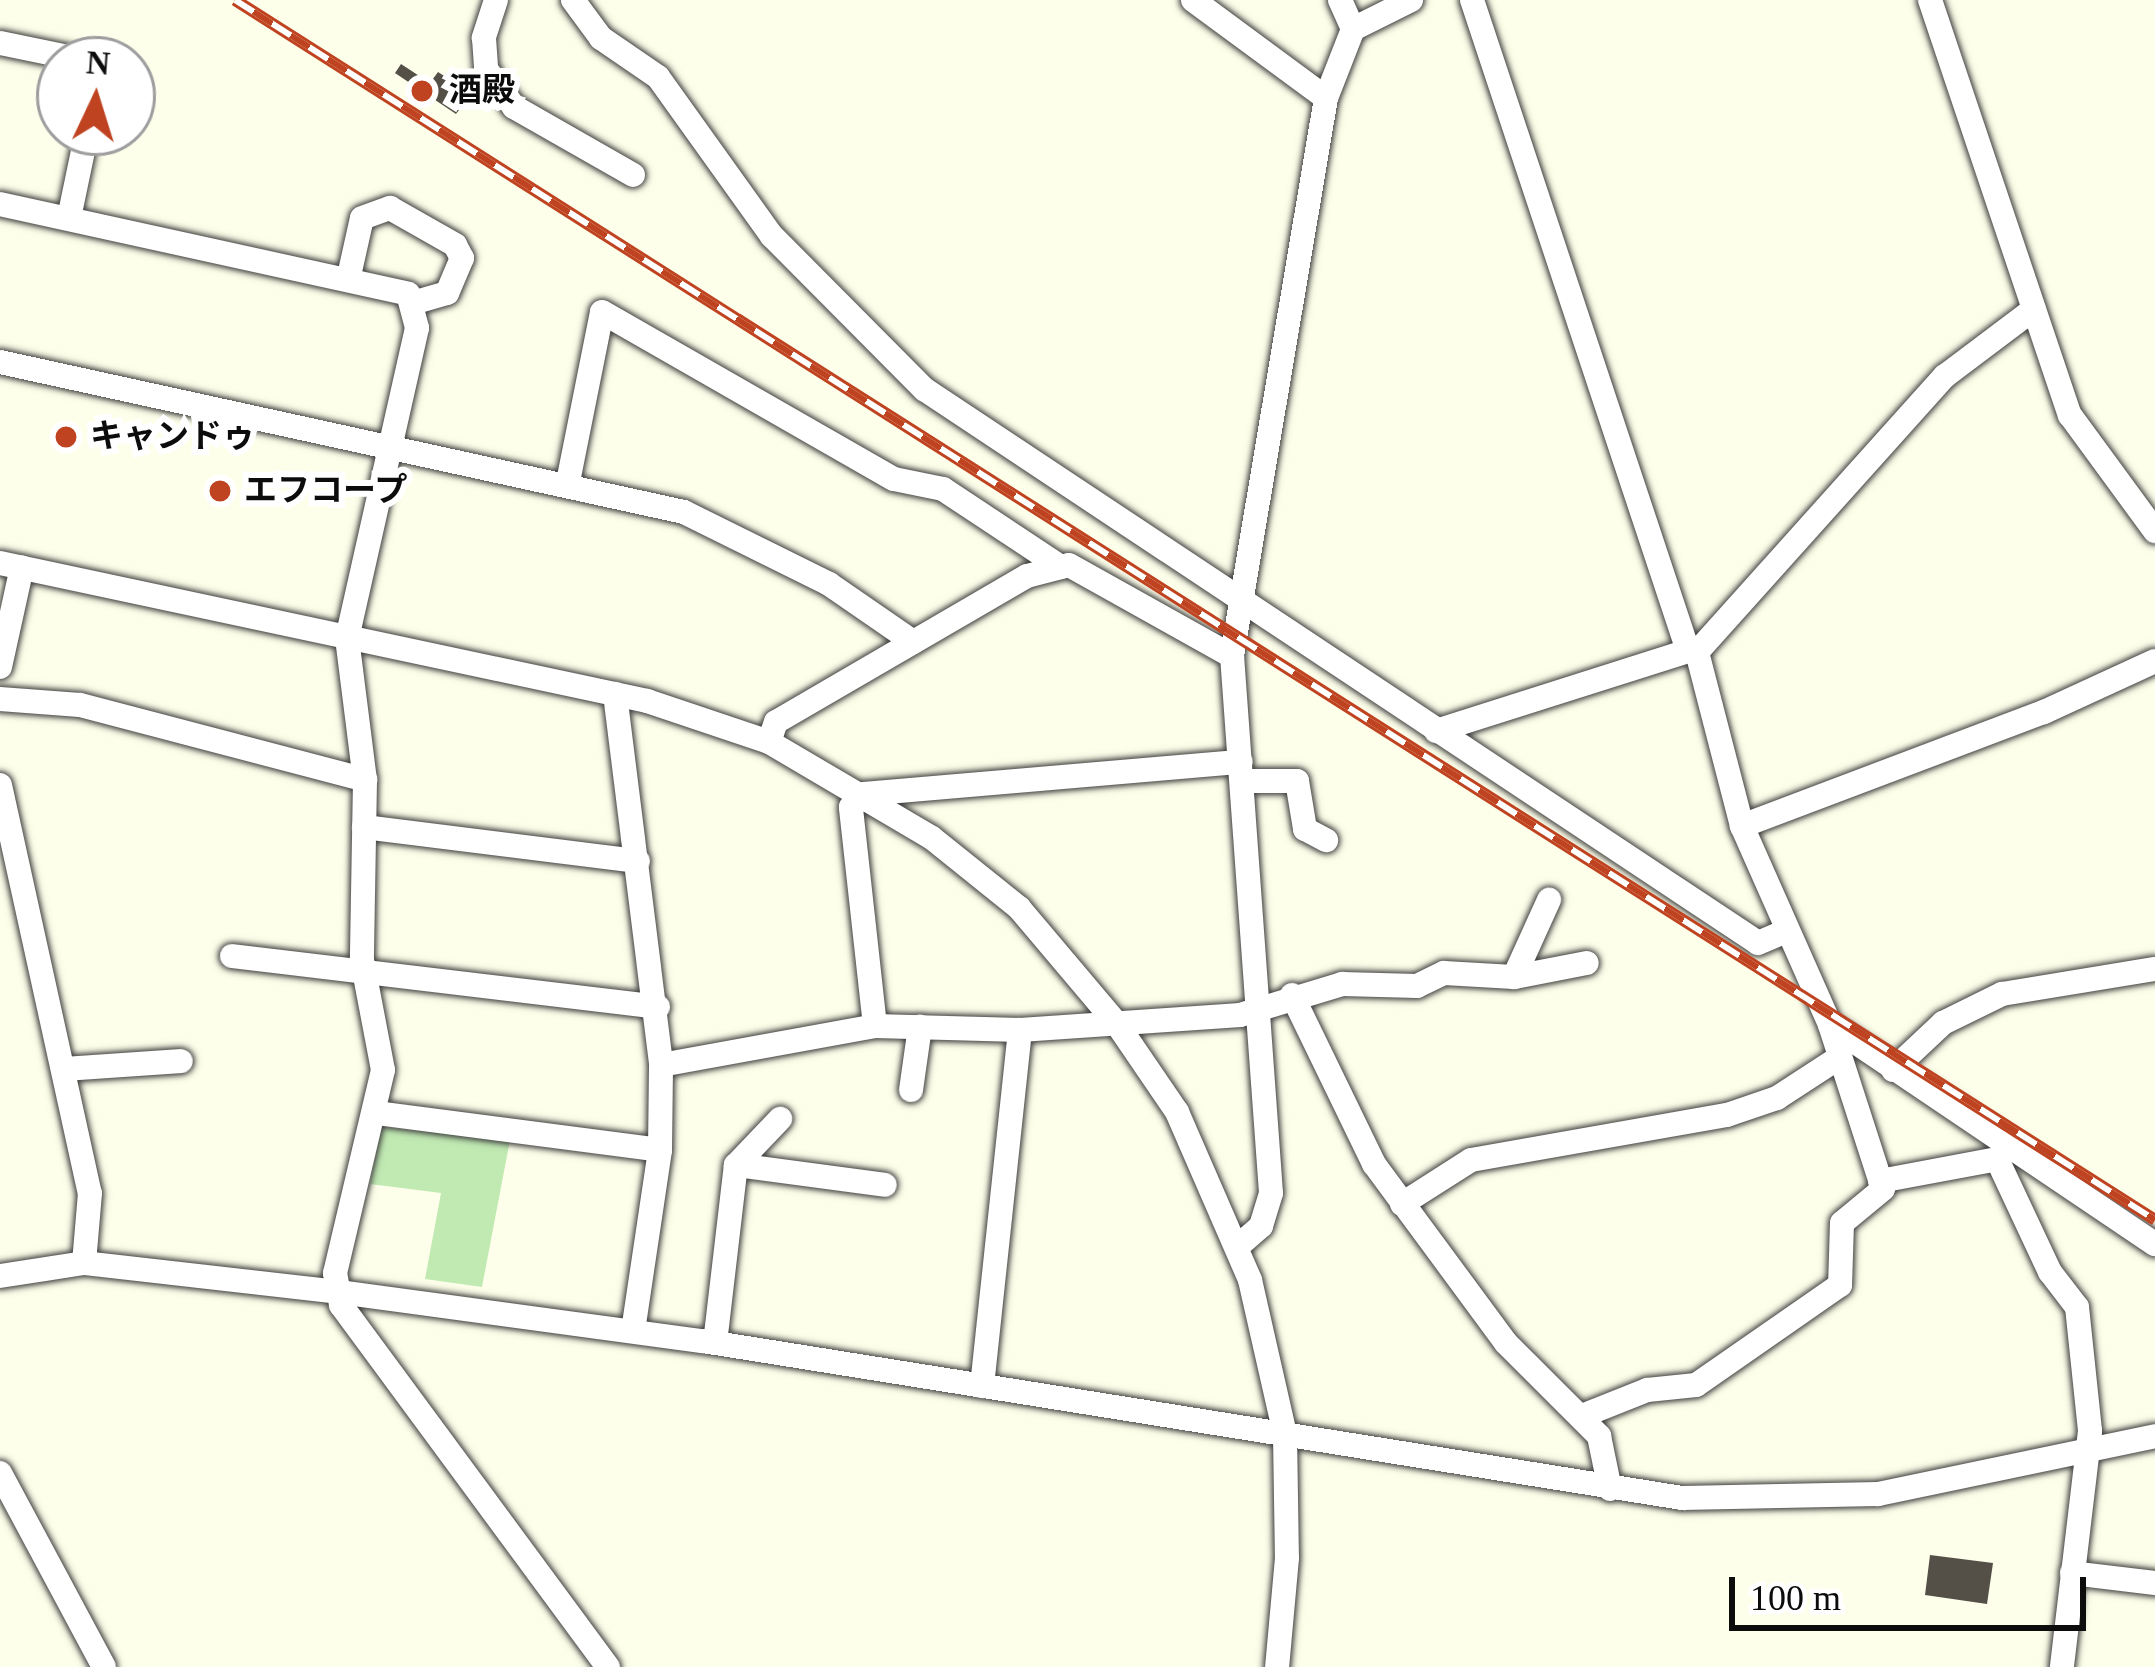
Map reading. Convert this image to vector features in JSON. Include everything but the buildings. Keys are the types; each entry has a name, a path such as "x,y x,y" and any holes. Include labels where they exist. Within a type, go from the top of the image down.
{"street":[{"path":"496,0 484,38 486,69 514,107 633,175"},
{"path":"572,0 601,38 658,77 772,236 923,389 1758,944 1782,933"},
{"path":"1193,0 1326,98"},
{"path":"1340,0 1353,28"},
{"path":"1237,1247 1262,1226 1271,1193 1253,1010 1232,656 1245,599 1277,351 1326,98 1353,28 1411,0"},
{"path":"1472,0 1692,651 1742,826 1782,933 1830,1025 1883,1189 1842,1223 1840,1285 1696,1385 1647,1390 1582,1416"},
{"path":"1930,0 2070,416 2155,531"},
{"path":"0,43 36,50"},
{"path":"69,218 82,156"},
{"path":"0,204 394,286 411,303 417,328 347,638 365,780 364,969 383,1070 335,1273 339,1292 608,1667"},
{"path":"350,276 369,211 405,215 462,258 447,293 411,303"},
{"path":"1436,731 1692,651 1945,376 2034,309"},
{"path":"568,482 602,312 894,479 943,489 1061,567"},
{"path":"0,362 568,482 684,512 757,543 913,642"},
{"path":"0,667 11,565 615,694 769,742 864,794 1019,908 1117,1024 1178,1112 1237,1247 1285,1434 1287,1558 1277,1667"},
{"path":"769,742 776,722 976,605 1061,567 1082,567 1232,656"},
{"path":"1742,826 2044,712 2155,661"},
{"path":"615,694 658,1007 661,1065 660,1150 633,1331"},
{"path":"0,699 80,705 365,780"},
{"path":"875,1026 851,807 864,794 1241,772 1297,782 1305,830 1326,840"},
{"path":"0,784 90,1193 83,1263"},
{"path":"364,827 638,861"},
{"path":"1514,977 1550,900"},
{"path":"232,956 658,1007"},
{"path":"661,1065 875,1026 1020,1030 1117,1024 1253,1010 1292,995 1342,985 1417,986 1444,973 1514,977 1587,963"},
{"path":"1893,1070 1943,1023 2002,994 2155,969"},
{"path":"1292,995 1343,1112 1402,1204 1506,1343 1599,1436 1610,1489"},
{"path":"1830,1025 2004,1154 2155,1244"},
{"path":"911,1090 920,1028"},
{"path":"982,1386 1020,1030"},
{"path":"1402,1204 1471,1160 1727,1115 1777,1099 1840,1058"},
{"path":"65,1069 181,1060"},
{"path":"376,1113 660,1150"},
{"path":"715,1343 736,1165 780,1119"},
{"path":"1880,1180 2004,1154"},
{"path":"2004,1154 2050,1272 2077,1307 2089,1451 2062,1667"},
{"path":"736,1165 885,1185"},
{"path":"0,1276 83,1263 339,1292 715,1343 1610,1489 1822,1501 1958,1482 2155,1436"},
{"path":"0,1473 104,1667"},
{"path":"2072,1573 2155,1583"}],"green space":[{"path":"381,1127 510,1140 482,1287 425,1279 441,1193 370,1184"}],"railway":[{"path":"235,0 2155,1220"}],"place":[{"name":"酒殿","path":"422,91"},
{"name":"キャンドゥ","path":"66,437"},
{"name":"エフコープ","path":"220,491"}]}
